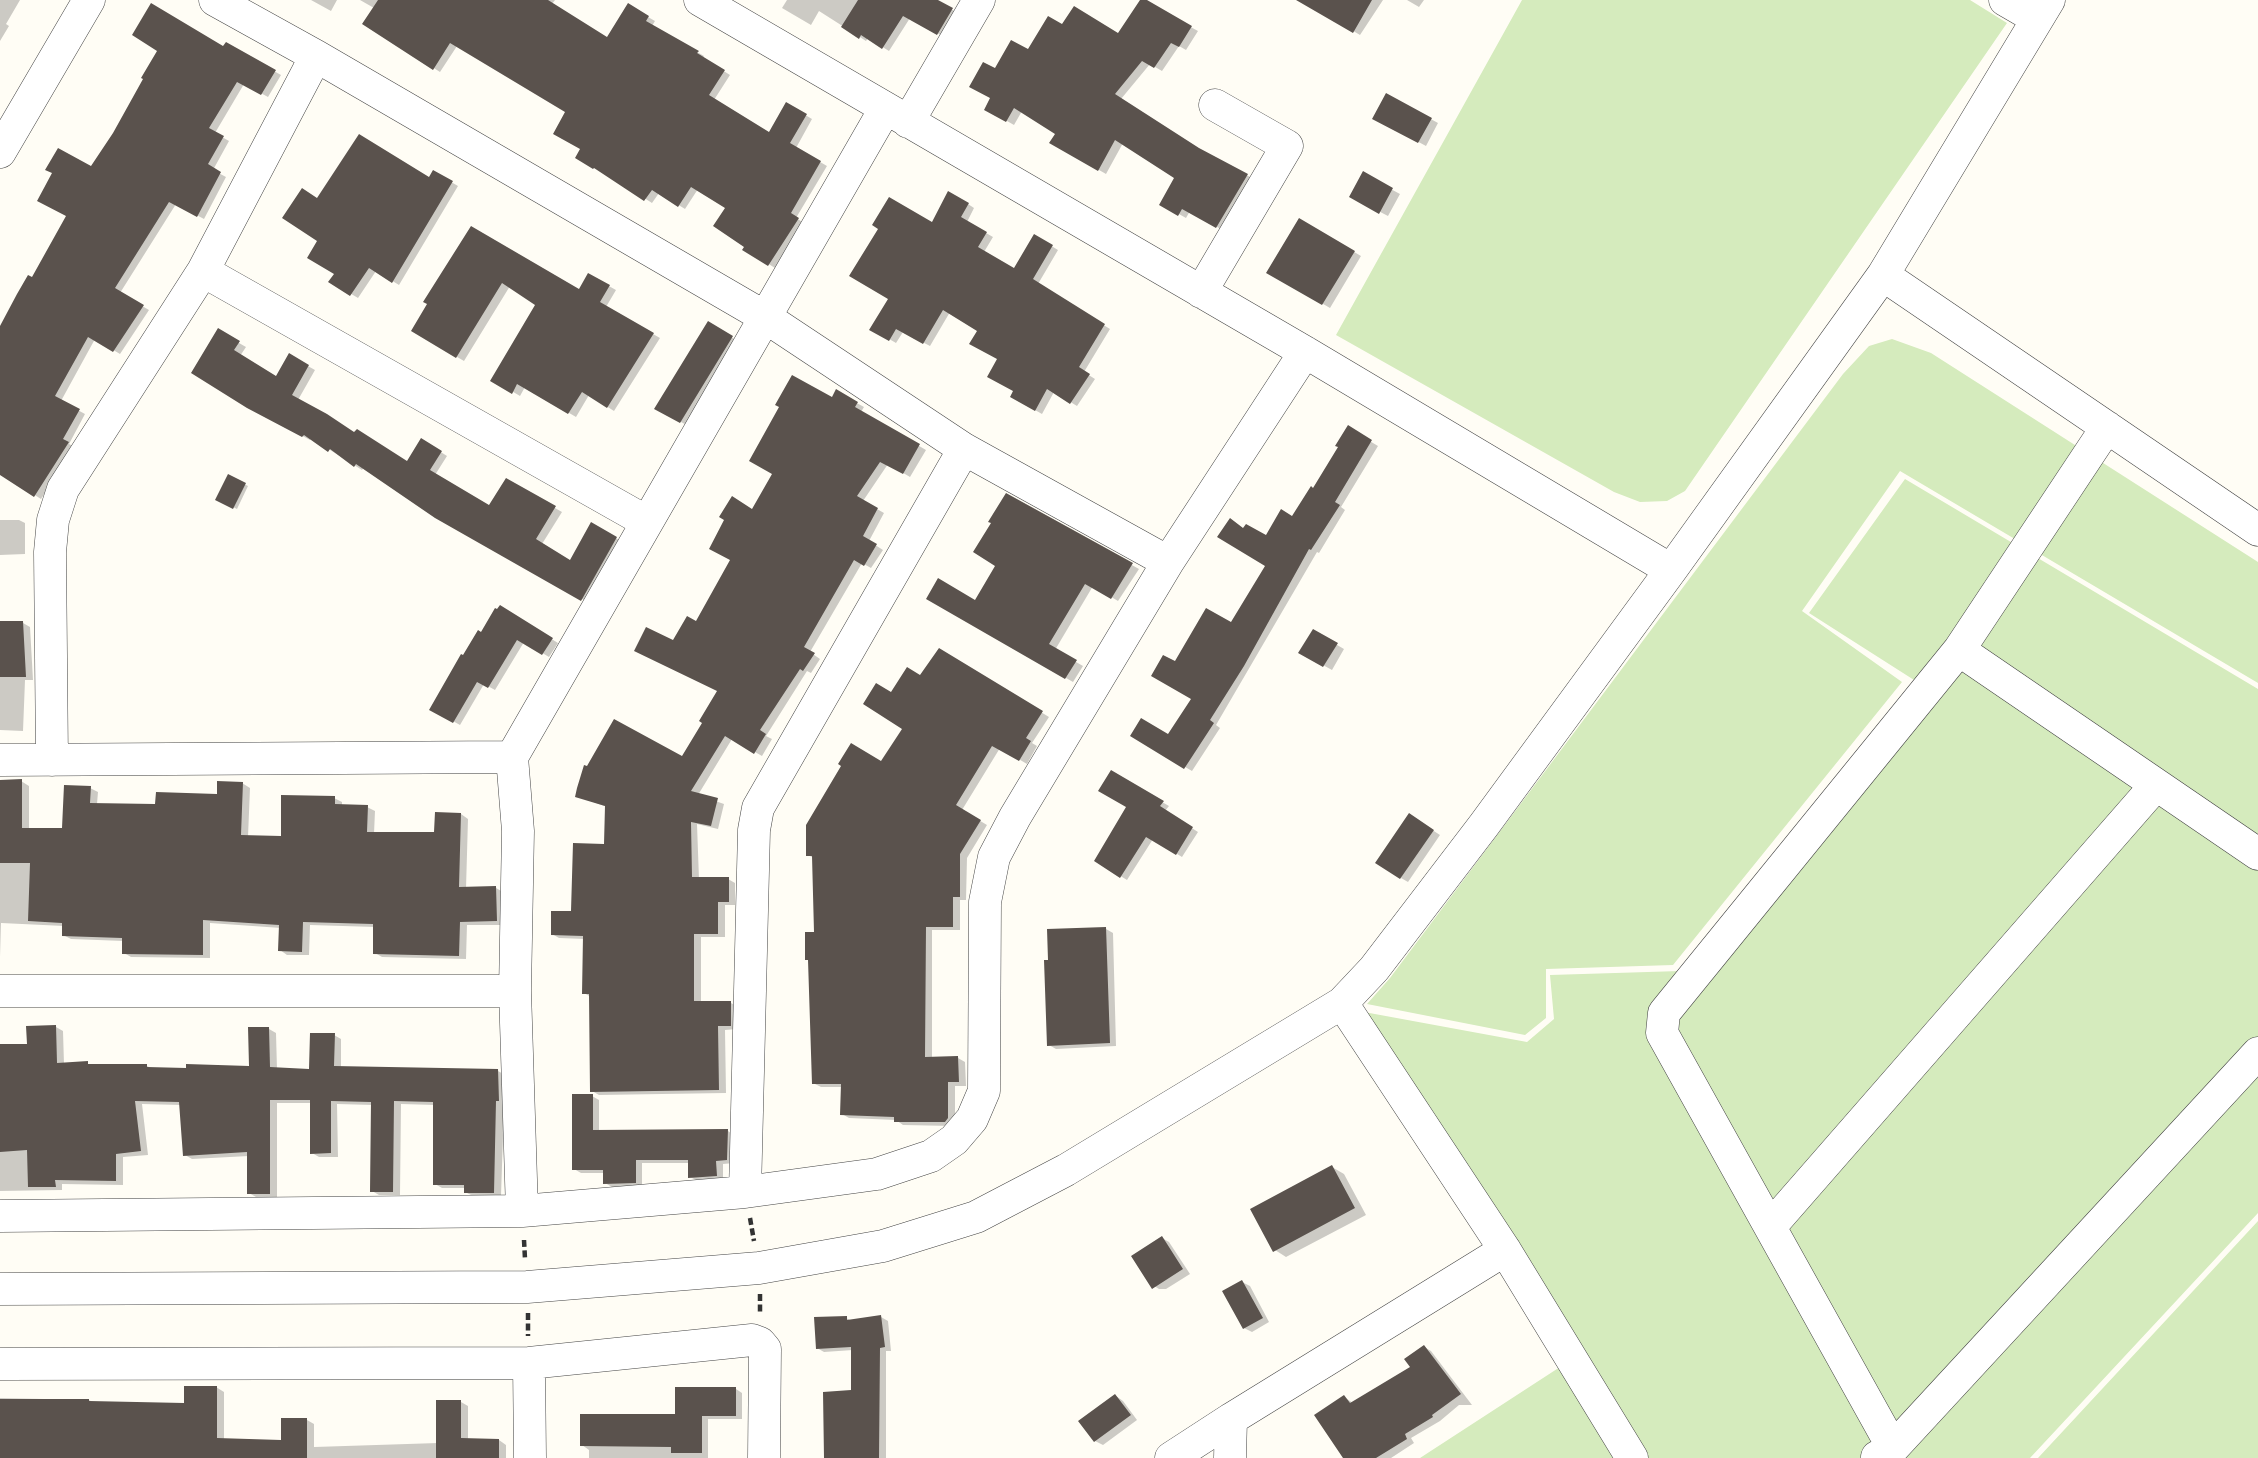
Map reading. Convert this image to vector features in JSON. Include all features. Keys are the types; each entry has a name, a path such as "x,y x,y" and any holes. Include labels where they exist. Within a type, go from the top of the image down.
{"street":[{"path":"0,152 89,0"},
{"path":"215,0 765,317 964,449 1168,562"},
{"path":"700,0 1305,352 1671,570"},
{"path":"523,1211 515,991 518,831 512,757 765,317 896,116 979,0"},
{"path":"0,1289 527,1287 759,1269 883,1246 976,1217 1066,1170 1342,1003 1374,969 1484,825 1882,275 2042,9 2005,0"},
{"path":"51,760 50,552 56,510 63,489 203,271 316,56"},
{"path":"1201,292 1287,146 1215,105"},
{"path":"203,271 647,522"},
{"path":"1882,275 2258,530"},
{"path":"0,1216 523,1211 745,1192 877,1174 931,1156 954,1140 972,1119 984,1091 985,902 994,858 1015,817 1168,562 1305,352"},
{"path":"2107,427 1959,650 1664,1013 1662,1033 1770,1227 1884,1453 2258,1053"},
{"path":"745,1192 754,830 758,808 964,449"},
{"path":"1959,650 2258,853"},
{"path":"0,760 512,757"},
{"path":"1770,1227 2156,785"},
{"path":"0,991 515,991"},
{"path":"1342,1003 1505,1250 1632,1458"},
{"path":"1171,1458 1505,1250"},
{"path":"0,1364 529,1363 752,1340 765,1349 764,1458"},
{"path":"529,1363 530,1458"},
{"path":"1230,1458 1231,1419"}],"green space":[{"path":"1522,0 1970,0 2007,23 1685,491 1667,501 1640,502 1614,492 1336,335"},
{"path":"1892,339 1931,353 2258,562 2258,683 1900,471 1802,611 1902,682 1673,965 1546,969 1546,1018 1525,1035 1367,1004 1390,978 1843,374 1869,346"},
{"path":"1905,479 2258,689 2258,1213 2030,1458 1644,1458 1364,1012 1527,1042 1554,1019 1550,975 1713,970 1936,694 1809,613"},
{"path":"2258,1221 2258,1458 2038,1458"},
{"path":"1560,1367 1615,1458 1420,1458"}],"building":[{"path":"378,0 548,0 607,37 628,3 649,16 646,21 699,51 697,53 725,70 709,95 769,132 786,102 807,114 790,143 821,161 791,213 799,218 768,266 742,250 744,247 713,226 725,208 691,187 678,207 652,190 644,201 575,158 580,149 553,134 565,112 450,43 433,70 362,24"},
{"path":"858,0 938,0 953,8 937,35 903,16 882,49 861,35 859,39 841,27"},
{"path":"1140,0 1147,0 1192,26 1179,47 1171,43 1154,68 1142,61 1115,94 1199,148 1248,174 1216,228 1182,209 1178,216 1159,205 1174,178 1115,140 1098,171 1049,143 1055,134 1014,108 1006,122 984,110 990,98 969,87 983,62 995,68 1011,40 1028,49 1048,16 1062,24 1074,6 1118,33"},
{"path":"1296,0 1372,0 1353,33"},
{"path":"151,3 223,46 226,42 276,70 261,95 237,82 209,128 224,136 208,164 221,172 197,217 169,202 115,288 144,305 113,352 88,337 55,396 80,409 63,439 69,442 34,497 0,475 0,326 28,275 32,277 66,216 37,201 52,173 45,170 58,148 91,166 113,133 157,51 132,35"},
{"path":"1386,93 1432,118 1418,143 1372,119"},
{"path":"359,134 429,177 433,170 453,181 392,283 369,268 350,296 328,282 334,274 307,258 317,241 282,218 302,188 317,198"},
{"path":"1363,171 1393,188 1379,214 1349,197"},
{"path":"948,191 969,203 961,217 987,232 978,247 1014,268 1034,234 1053,245 1033,279 1105,324 1079,367 1090,374 1070,404 1047,389 1035,411 1010,397 1013,391 987,377 997,359 969,344 977,331 943,310 923,344 896,329 889,341 869,330 888,299 849,276 878,229 872,225 889,197 932,222"},
{"path":"1299,218 1355,251 1322,305 1266,273"},
{"path":"471,226 579,289 588,273 610,285 600,302 654,333 607,408 582,392 568,414 517,384 512,394 490,381 535,305 502,283 456,358 411,331 427,304 423,302"},
{"path":"708,321 733,336 680,423 654,409"},
{"path":"218,328 240,341 234,350 276,376 289,353 309,365 292,395 354,432 357,429 407,461 421,438 442,451 430,470 489,505 506,478 556,506 536,539 570,560 591,522 617,537 581,601 435,518 356,464 354,467 330,449 328,452 304,435 302,437 247,408 191,373"},
{"path":"792,375 832,397 836,389 858,402 855,407 920,444 903,474 880,462 857,496 878,508 863,536 877,544 864,566 854,560 804,647 815,653 803,671 800,669 760,730 766,734 754,754 725,736 691,791 718,798 711,826 691,822 692,877 729,877 729,902 718,902 718,934 694,934 694,1001 731,1001 731,1026 718,1026 719,1090 590,1092 589,994 582,994 583,936 551,935 551,911 571,911 573,843 604,844 605,806 575,797 577,788 584,765 587,766 614,719 682,756 702,723 699,721 717,691 634,651 646,627 673,640 687,616 696,621 730,560 709,549 724,520 719,517 732,496 752,509 772,474 749,461 779,407 775,405"},
{"path":"1348,425 1372,440 1335,502 1340,505 1311,550 1309,549 1244,666 1210,720 1214,723 1184,769 1130,736 1141,718 1168,734 1191,699 1151,676 1163,655 1175,661 1206,608 1231,622 1265,566 1217,537 1230,518 1243,528 1246,524 1266,535 1281,509 1292,516 1311,486 1313,488"},
{"path":"228,474 246,483 233,509 215,500"},
{"path":"1006,493 1133,563 1111,599 1085,584 1049,644 1077,660 1065,679 926,599 938,578 975,600 995,566 973,552"},
{"path":"500,605 553,638 542,655 517,640 488,688 477,682 453,723 429,710 461,654 463,655 478,630 481,632 495,608"},
{"path":"0,621 23,621 26,677 0,677"},
{"path":"1313,629 1338,643 1323,667 1298,653"},
{"path":"939,648 1043,711 1026,738 1031,741 1019,761 992,746 956,805 981,820 960,854 960,897 953,897 953,927 926,927 925,1057 958,1056 959,1082 948,1082 948,1118 945,1122 894,1122 894,1117 840,1115 841,1084 812,1084 805,932 814,932 812,856 806,856 806,825 841,766 838,764 851,743 881,761 902,729 863,704 876,683 891,692 907,667 920,675"},
{"path":"1111,770 1164,801 1160,806 1193,827 1176,855 1146,837 1120,878 1094,861 1126,807 1098,791"},
{"path":"22,779 22,828 62,828 64,785 91,786 90,803 155,804 156,792 217,794 217,781 243,782 241,835 281,836 281,795 335,796 335,804 368,805 367,832 434,832 435,812 461,813 459,887 496,886 497,921 460,922 459,956 373,954 373,924 303,922 302,952 278,951 279,925 203,920 203,955 122,954 122,938 62,936 62,923 28,921 30,863 0,863 0,780"},
{"path":"1409,813 1434,830 1400,879 1375,863"},
{"path":"1106,927 1110,1043 1047,1046 1044,960 1048,960 1047,929"},
{"path":"56,1025 57,1063 88,1061 88,1064 147,1064 147,1067 186,1068 186,1064 249,1066 248,1027 269,1027 270,1067 309,1069 310,1033 335,1033 334,1066 498,1069 494,1193 464,1193 464,1185 433,1185 433,1102 394,1101 393,1192 370,1192 371,1102 331,1101 331,1153 310,1154 310,1100 270,1100 270,1194 247,1194 247,1152 183,1156 179,1102 135,1101 141,1151 116,1154 116,1181 55,1180 56,1187 28,1187 27,1150 0,1152 0,1044 27,1044 26,1026"},
{"path":"572,1094 593,1094 593,1130 728,1129 727,1160 716,1161 717,1176 688,1178 688,1160 636,1160 636,1183 603,1184 603,1170 572,1170"},
{"path":"1332,1165 1355,1208 1273,1252 1250,1209"},
{"path":"1162,1236 1183,1269 1152,1289 1131,1256"},
{"path":"1242,1280 1263,1318 1243,1329 1222,1291"},
{"path":"881,1315 885,1347 880,1348 879,1458 824,1458 823,1392 851,1390 851,1347 816,1349 814,1317 847,1316 847,1320"},
{"path":"1424,1345 1461,1394 1432,1415 1433,1417 1405,1434 1407,1439 1376,1458 1343,1458 1314,1415 1344,1395 1350,1403 1410,1367 1404,1359"},
{"path":"184,1386 217,1386 217,1438 281,1440 281,1418 307,1418 307,1458 0,1458 0,1399 184,1403"},
{"path":"675,1387 736,1387 736,1416 702,1416 702,1453 671,1453 671,1447 580,1446 580,1414 675,1414"},
{"path":"1115,1394 1131,1415 1094,1442 1078,1421"},
{"path":"436,1400 461,1400 461,1438 499,1439 499,1458 436,1458"}]}
